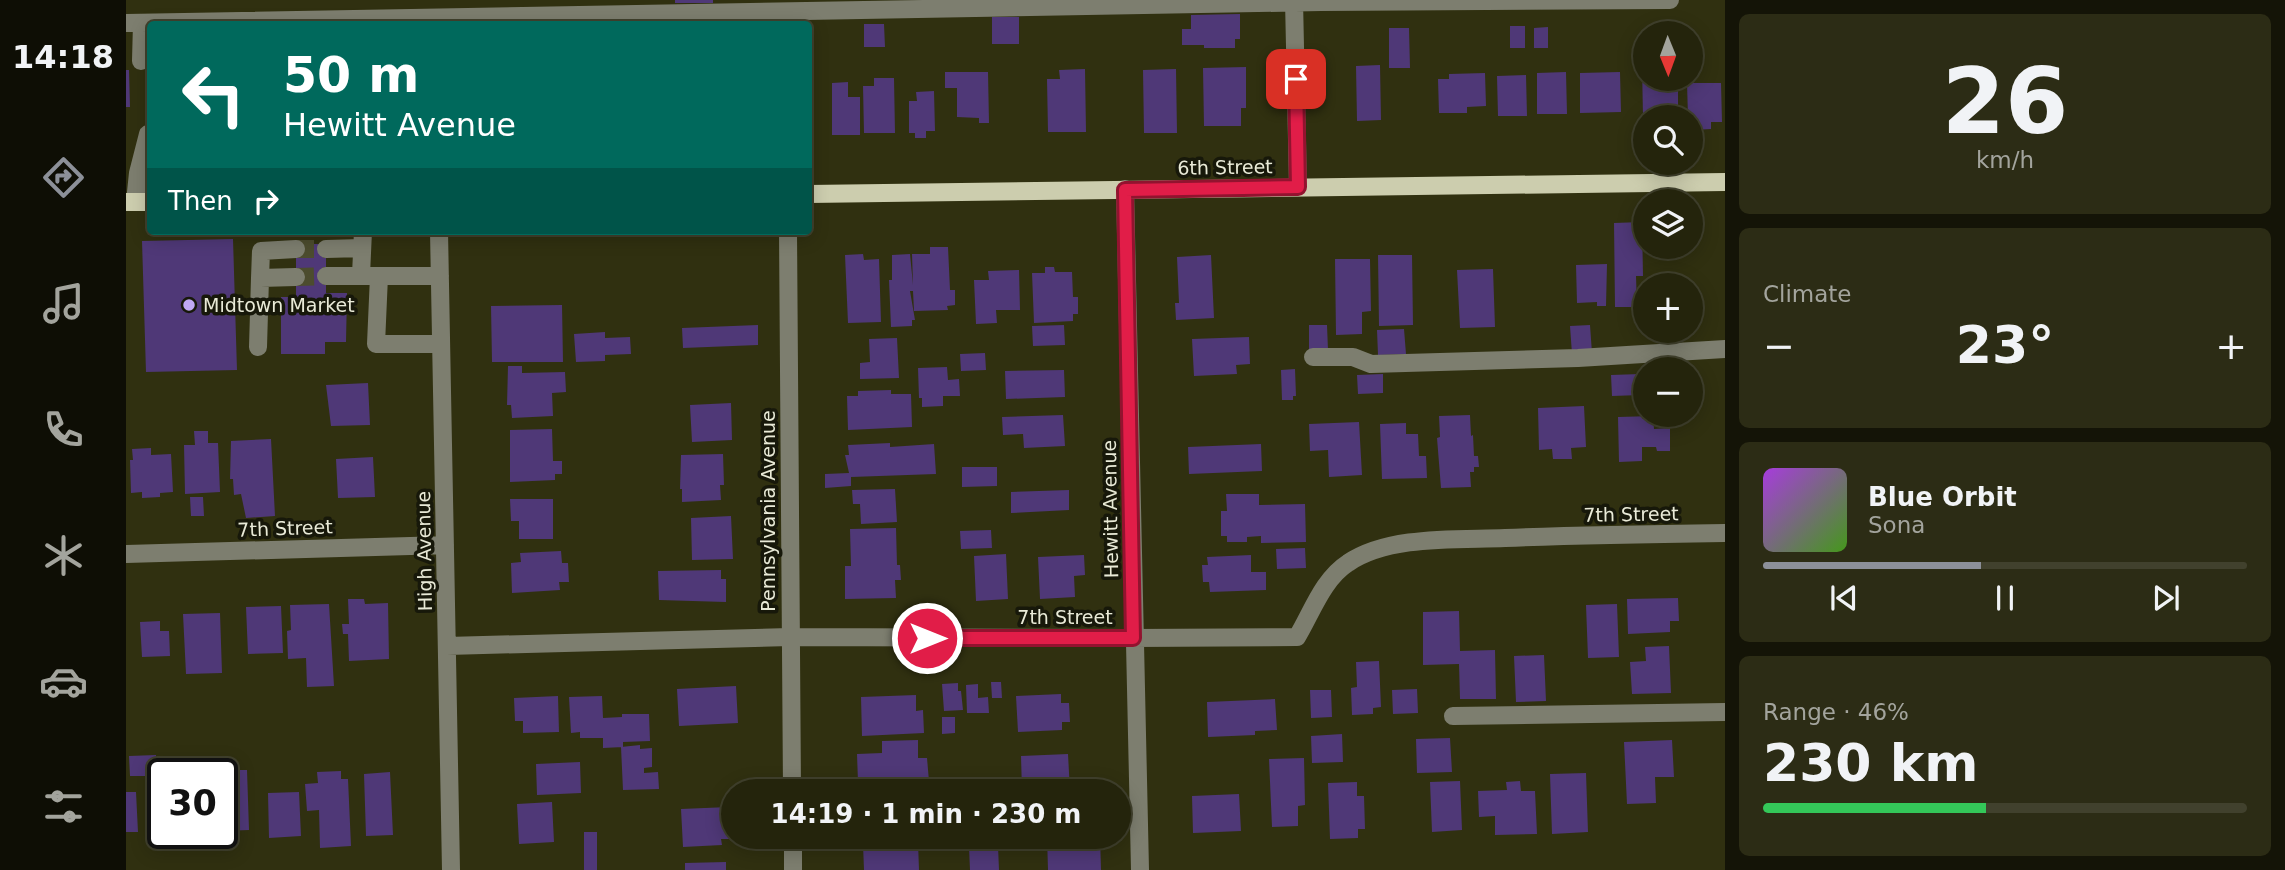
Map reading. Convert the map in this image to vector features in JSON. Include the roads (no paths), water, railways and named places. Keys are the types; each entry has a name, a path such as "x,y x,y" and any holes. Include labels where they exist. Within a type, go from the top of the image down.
{"main road":[{"name":"6th Street","path":"812,194 1725,182"}],"street":[{"path":"201,21 435,14 1294,1 1671,0"},
{"path":"1294,1 1298,187"},
{"path":"134,23 141,61"},
{"path":"137,202 138,173 147,138"},
{"name":"Hewitt Avenue","path":"1125,190 1140,870"},
{"name":"High Avenue","path":"439,235 451,870"},
{"name":"Pennsylvania Avenue","path":"788,235 792,779"},
{"path":"327,248 362,239 361,275"},
{"path":"258,347 261,251 296,249"},
{"path":"326,276 440,276"},
{"path":"379,276 376,344 441,344"},
{"path":"260,278 296,277"},
{"path":"1313,357 1353,357 1371,364 1658,355 1725,349"},
{"name":"7th Street","path":"446,646 790,637 1297,636 1334,574 1349,562 1386,547 1425,542 1543,537 1725,533"},
{"name":"7th Street","path":"126,554 445,545"},
{"path":"1453,716 1725,712"},
{"path":"793,849 793,870"}],"tunnel":[{"path":"296,249 326,249"},
{"path":"296,277 326,276"}],"place":[{"name":"Midtown Market","path":"189,305"}]}
